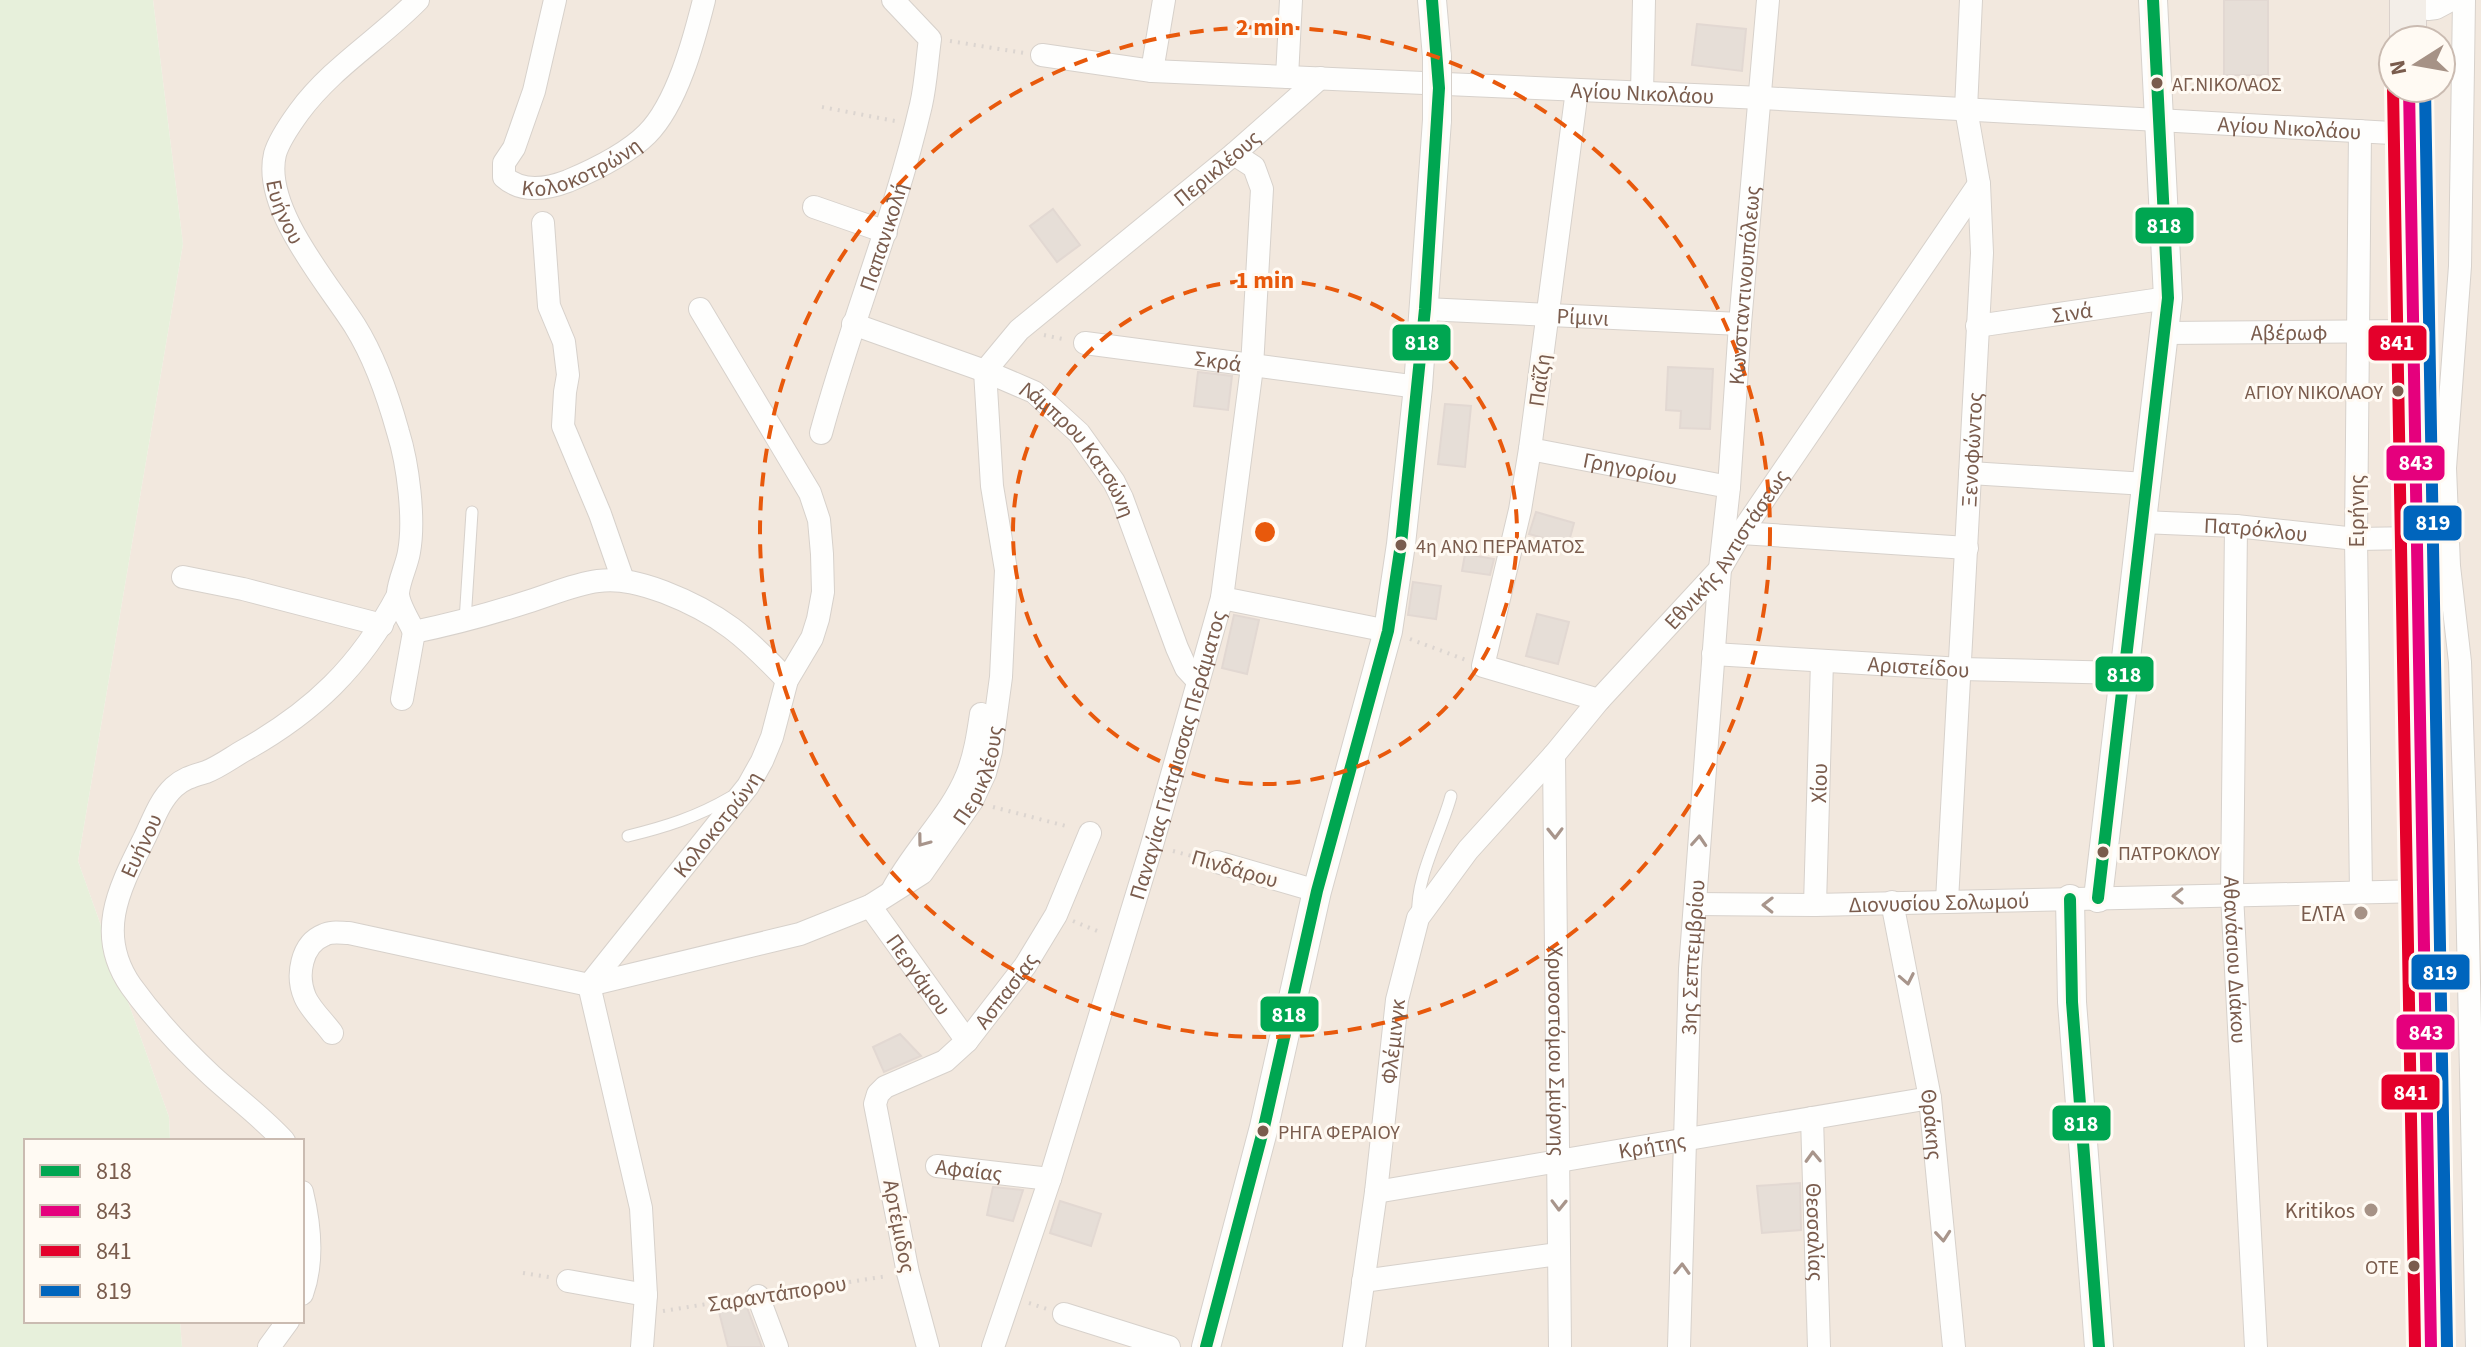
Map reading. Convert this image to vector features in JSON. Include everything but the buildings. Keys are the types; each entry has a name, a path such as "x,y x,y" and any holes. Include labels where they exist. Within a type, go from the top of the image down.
{"main road":[{"path":"2408,0 2408,24"},
{"path":"2409,104 2431,1347"}],"street":[{"name":"Ευήνου","path":"282,1139 209,1073 130,984 115,954 112,930 114,908 123,880 160,803 171,790 185,778 208,771 294,721 347,670 382,625 398,595 409,550 409,487 399,435 380,375 357,328 309,258 289,221 275,187 273,169 276,151 327,78 418,0"},
{"name":"Κολοκοτρώνη","path":"555,0 534,91 514,148 504,163 504,177 511,183 541,189 586,174 648,133 681,75 704,0"},
{"path":"1152,71 1164,0"},
{"path":"1287,77 1291,0"},
{"path":"1206,1347 1264,1127 1317,891 1388,631 1401,544 1425,309 1437,120 1437,57 1432,0"},
{"path":"1642,93 1644,0"},
{"name":"Κωνσταντινουπόλεως","path":"1720,569 1768,0"},
{"name":"Ξενοφώντος","path":"1947,901 1962,669 1982,253 1979,184 1966,109 1971,0"},
{"path":"2099,1347 2072,1002 2084,899 2123,673 2168,298 2153,0"},
{"path":"2422,0 2432,10 2451,0"},
{"path":"2477,1347 2477,1199 2471,1018 2474,959 2466,845 2460,662 2449,566 2445,468 2460,266 2463,0 2481,2"},
{"path":"893,1 930,39"},
{"name":"Παπανικολή","path":"821,433 853,324 886,232 916,125 930,39"},
{"name":"Αγίου Νικολάου","path":"1042,55 1152,71 1762,98 2410,134"},
{"name":"Περικλέους","path":"332,1033 305,999 300,981 303,957 315,940 327,933 349,933 589,985 800,934 870,906 922,873 972,801 985,773 1001,677 1006,570 997,527 985,407 985,371 1019,330 1234,154 1320,78"},
{"name":"Παΐζη","path":"1483,666 1520,510 1530,449 1577,90"},
{"name":"Ειρήνης","path":"2360,131 2356,539 2361,892"},
{"name":"Παναγίας Γιάτρισσας Περάματος","path":"993,1347 1050,1179 1123,941 1222,598 1252,367 1262,189 1254,167 1234,154"},
{"name":"Εθνικής Αντιστάσεως","path":"1439,887 1599,700 1720,569 1741,533 1979,184"},
{"path":"814,207 886,232"},
{"path":"543,223 549,306 564,342 568,375 563,426 600,514 623,580"},
{"name":"Σινά","path":"1977,326 2168,298"},
{"name":"Κολοκοτρώνη","path":"589,985 748,786 772,737 787,680 812,638 823,592 819,520 810,493 700,309"},
{"name":"Ρίμινι","path":"1425,309 1740,324"},
{"name":"Λάμπρου Κατσώνη","path":"853,324 985,371 1034,392 1079,433 1114,482 1177,648 1186,668 1198,681"},
{"name":"Αβέρωφ","path":"2165,333 2413,331"},
{"name":"Σκρά","path":"1085,343 1418,387"},
{"name":"Γρηγορίου","path":"1530,449 1729,487"},
{"path":"1970,473 2146,484"},
{"name":"Πατρόκλου","path":"2142,522 2236,526 2356,539 2417,538"},
{"name":"Αθανάσιου Διάκου","path":"2236,526 2232,895 2256,1347"},
{"path":"892,892 902,872 966,777 976,745 991,649 992,568 997,527"},
{"path":"1741,533 1967,548"},
{"name":"3ης Σεπτεμβρίου","path":"1679,1347 1690,969 1720,569"},
{"path":"183,577 243,589 382,625"},
{"path":"414,632 465,622 567,588 596,581 623,580 697,605 723,619 749,640 787,680"},
{"path":"398,595 414,632 402,699"},
{"path":"1222,598 1388,631"},
{"name":"Αριστείδου","path":"1713,654 1962,669 2123,673"},
{"name":"Χίου","path":"1815,905 1822,661"},
{"path":"1483,666 1599,700"},
{"name":"Χρυσοστόμου Σμύρνης","path":"1554,755 1560,1347"},
{"name":"Ασπασίας","path":"875,1104 878,1094 885,1087 945,1061 967,1041 1025,966 1056,915 1090,833"},
{"name":"Πινδάρου","path":"1217,862 1317,891"},
{"name":"Φλέμινγκ","path":"1354,1347 1376,1192 1397,1000 1418,918 1439,887"},
{"name":"Διονυσίου Σολωμού","path":"1695,904 1815,905 2424,891"},
{"name":"Θράκης","path":"1892,902 1930,1098 1954,1347"},
{"name":"Περγάμου","path":"870,906 967,1041"},
{"path":"589,985 641,1208 646,1304 642,1347"},
{"name":"Κρήτης","path":"1376,1192 1930,1098"},
{"name":"Αρτέμιδος","path":"875,1104 908,1273 928,1347"},
{"name":"Θεσσαλίας","path":"1812,1118 1819,1347"},
{"name":"Αφαίας","path":"937,1166 1050,1179"},
{"path":"304,1200 310,1266 304,1287"},
{"path":"1363,1281 1558,1254"},
{"path":"568,1281 646,1304"},
{"path":"758,1296 777,1347"},
{"path":"1064,1314 1169,1347"},
{"path":"269,1347 288,1323"},
{"path":"285,1347 290,1323"}],"lane":[{"path":"465,622 472,512"},
{"path":"628,836 678,823 705,812 748,786"},
{"path":"1418,918 1421,885 1451,796"}],"path":[{"path":"930,39 1042,55"},
{"path":"822,107 916,125"},
{"path":"1019,330 1085,343"},
{"path":"1388,631 1483,666"},
{"path":"972,801 1090,833"},
{"name":"Πινδάρου","path":"1152,845 1217,862"},
{"path":"1056,915 1123,941"},
{"name":"Σαραντάπορου","path":"646,1304 758,1296 908,1273"},
{"path":"1011,1298 1064,1314"}],"shaded area":[{"path":"153,0 2481,0 2481,1347 182,1347 180,1323 304,1323 304,1139 170,1139 169,1117 78,861 183,244"}],"green space":[{"path":"0,0 153,0 183,244 78,861 169,1117 170,1139 24,1139 24,1323 180,1323 182,1347 0,1347"}],"transit line":[{"name":"818","path":"1206,1347 1264,1127 1317,891 1388,631 1401,544 1425,309 1439,88 1432,0"},
{"name":"818","path":"2098,898 2168,298 2153,0"},
{"name":"841","path":"2393,104 2415,1347"},
{"name":"843","path":"2409,104 2431,1347"},
{"name":"819","path":"2425,104 2447,1347"},
{"name":"818","path":"2070,899 2072,1002 2099,1347"}],"place":[{"name":"ΑΓ.ΝΙΚΟΛΑΟΣ","path":"2157,83"},
{"name":"ΑΓΙΟΥ ΝΙΚΟΛΑΟΥ","path":"2398,391"},
{"name":"4η ΑΝΩ ΠΕΡΑΜΑΤΟΣ","path":"1401,545"},
{"name":"ΠΑΤΡΟΚΛΟΥ","path":"2103,852"},
{"name":"ΕΛΤΑ","path":"2361,913"},
{"name":"ΡΗΓΑ ΦΕΡΑΙΟΥ","path":"1263,1131"},
{"name":"Kritikos","path":"2371,1210"},
{"name":"ΟΤΕ","path":"2414,1266"}]}
